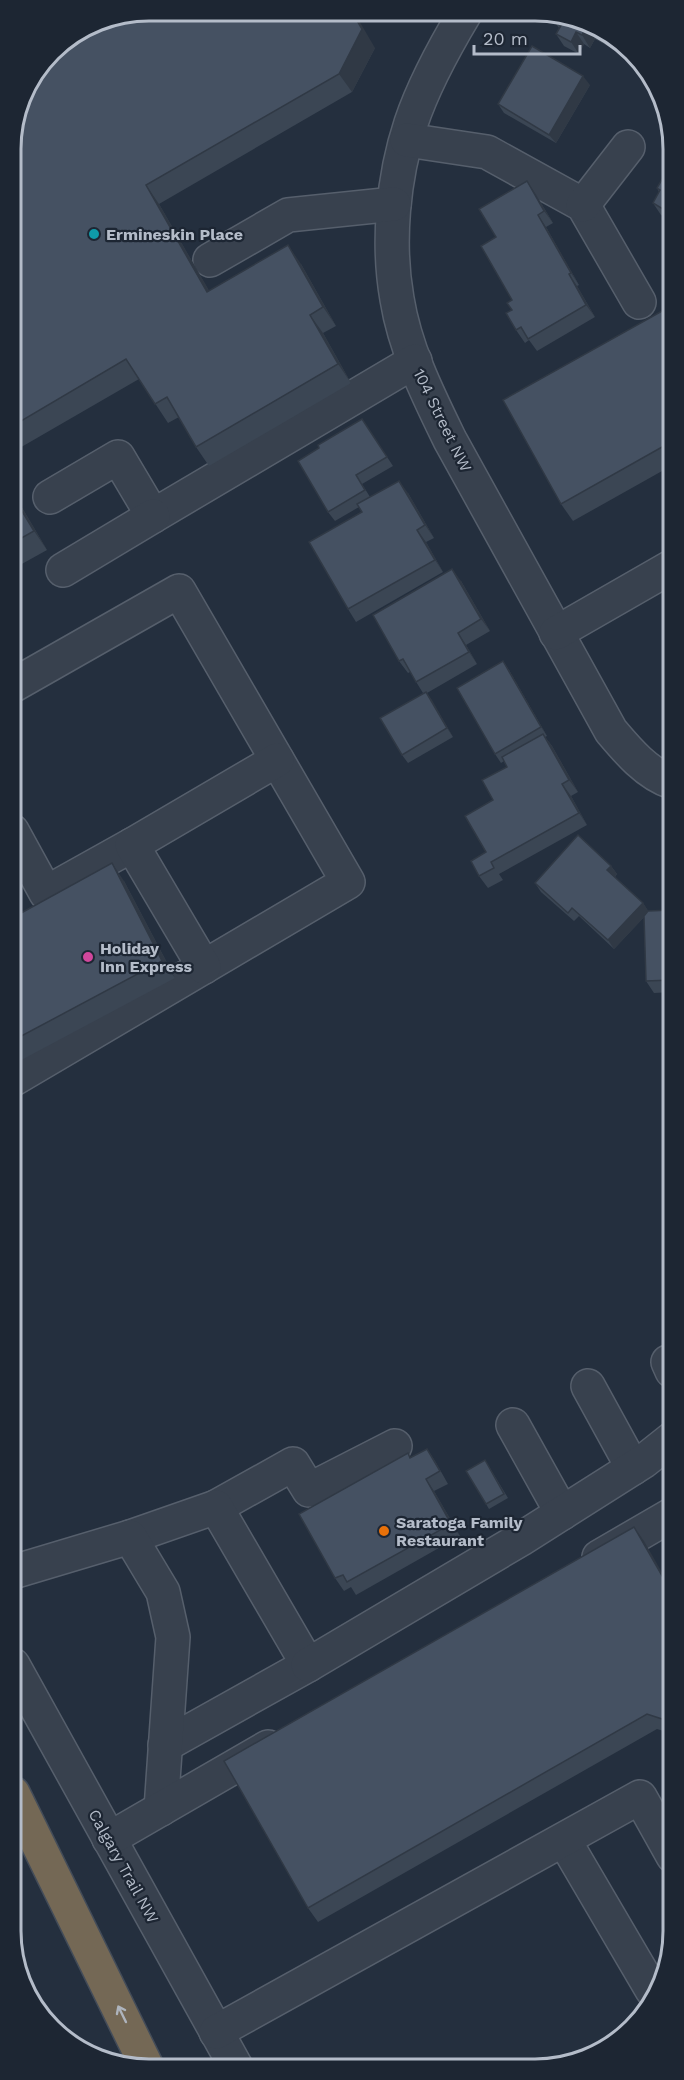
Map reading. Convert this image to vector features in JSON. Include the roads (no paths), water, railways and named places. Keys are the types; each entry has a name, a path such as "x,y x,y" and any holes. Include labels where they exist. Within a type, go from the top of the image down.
{"highway":[{"path":"21,1809 143,2059"}],"street":[{"name":"104 Street NW","path":"460,21 440,56 424,91 407,140 394,204 393,248 396,299 407,340 426,392 556,633 611,731 646,767 663,777"},
{"path":"407,140 487,152 583,205 639,302"},
{"path":"583,205 628,147"},
{"path":"210,260 288,215 394,204"},
{"path":"63,570 415,361"},
{"path":"50,497 118,457 153,516"},
{"path":"556,633 663,579"},
{"path":"21,681 179,591 348,882 21,1075"},
{"path":"21,847 46,893 277,760"},
{"path":"132,845 204,967"},
{"path":"588,1386 633,1468"},
{"path":"513,1425 562,1513"},
{"path":"21,1570 130,1537 216,1507 293,1464 309,1490 395,1446"},
{"path":"165,1745 308,1665 562,1513 633,1468 663,1446"},
{"path":"216,1507 308,1665"},
{"path":"570,1573 663,1520"},
{"path":"130,1537 163,1592 173,1637 161,1809"},
{"name":"Calgary Trail NW","path":"21,1680 231,2059"},
{"path":"108,1839 294,1732"},
{"path":"216,2032 640,1797 663,1838"},
{"path":"564,1840 650,1987"}],"place":[{"name":"Ermineskin Place","path":"94,234"},
{"name":"Holiday Inn Express","path":"88,957"},
{"name":"Saratoga Family Restaurant","path":"384,1531"}]}
